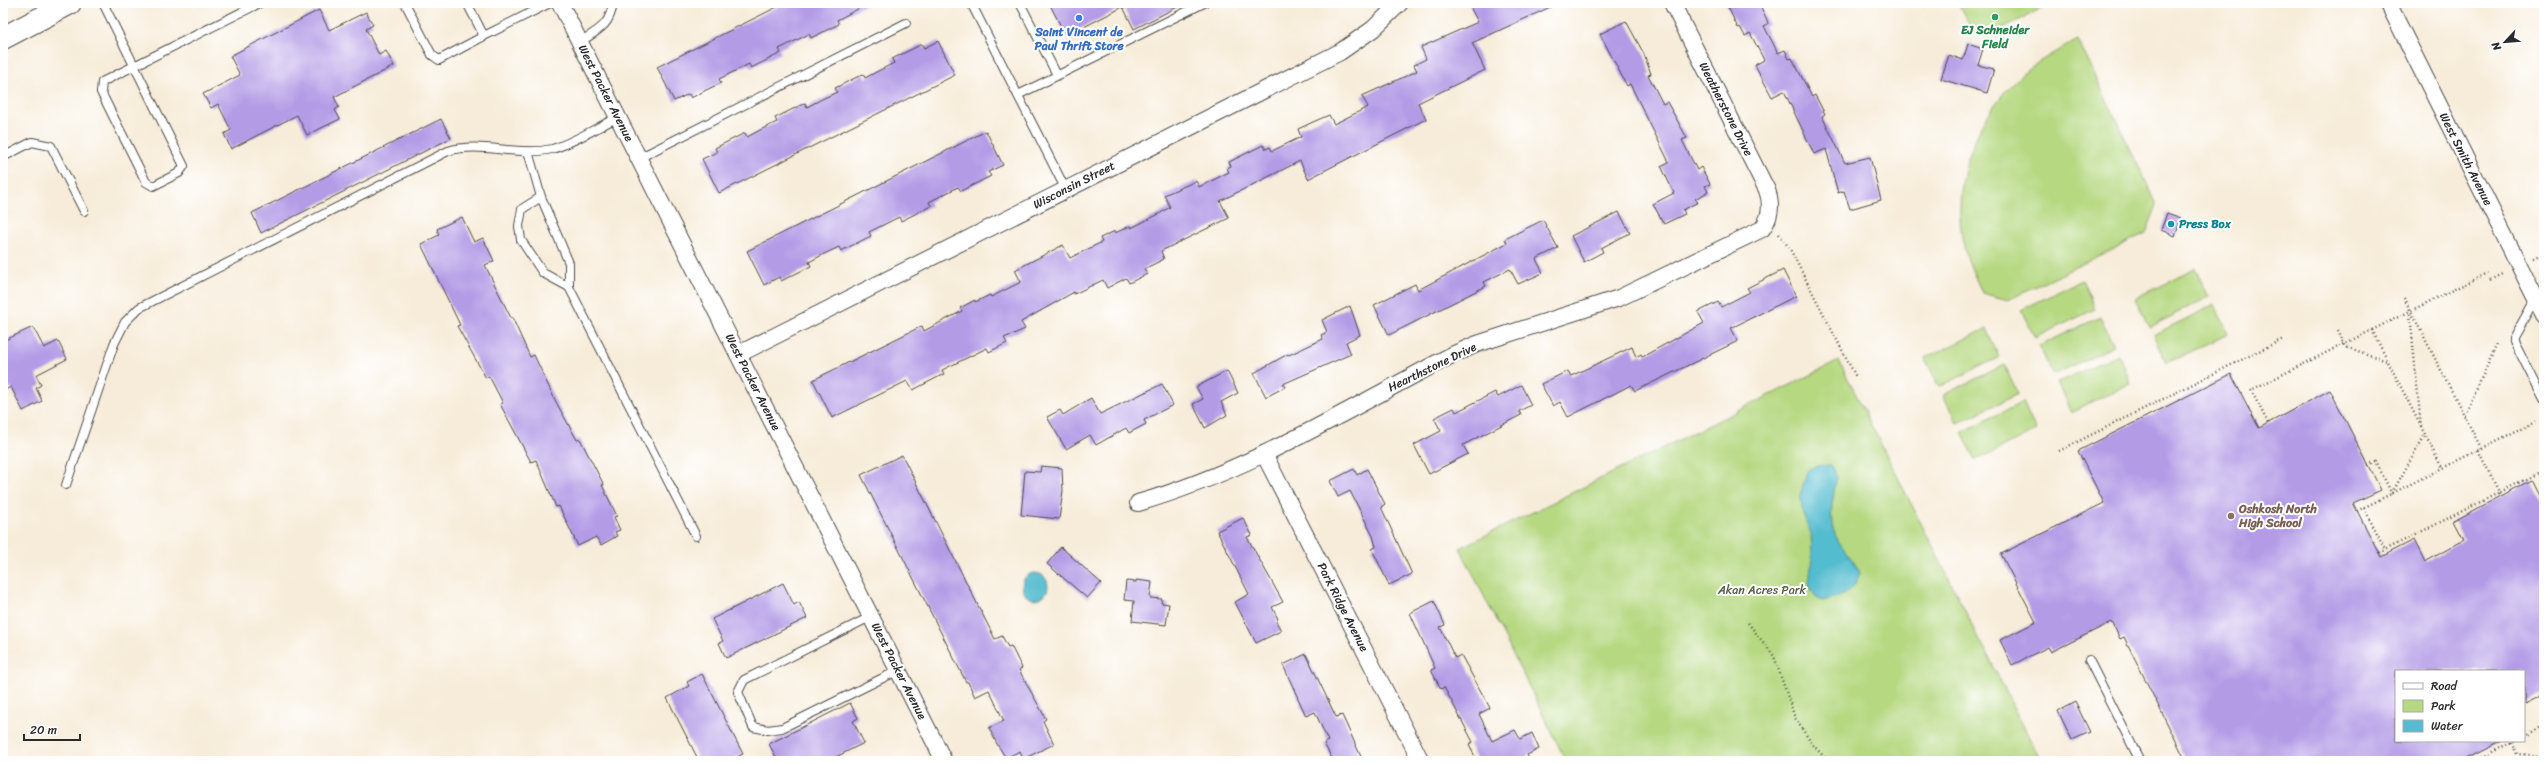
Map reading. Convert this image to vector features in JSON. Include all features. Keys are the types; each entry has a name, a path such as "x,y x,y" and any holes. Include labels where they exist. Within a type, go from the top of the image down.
{"main road":[{"path":"3,38 70,3"}],"street":[{"name":"West Packer Avenue","path":"560,3 872,616 944,761"},
{"name":"Wisconsin Street","path":"738,354 1340,52 1373,29 1400,3"},
{"name":"Weatherstone Drive","path":"1672,3 1767,190 1771,201 1768,220"},
{"name":"West Smith Avenue","path":"2388,3 2544,315"},
{"name":"Hearthstone Drive","path":"1138,503 1185,489 1264,454 1452,355 1477,344 1619,298 1744,240 1762,229 1768,220"},
{"name":"Park Ridge Avenue","path":"1264,454 1421,761"}],"lane":[{"path":"103,3 135,66 184,166 179,173 153,186 146,182 101,92 102,82 135,66 260,3"},
{"path":"405,3 432,55 439,60 550,3"},
{"path":"466,3 484,36"},
{"path":"580,42 604,26 612,15 613,3"},
{"path":"971,3 1066,190"},
{"path":"1020,3 1058,75"},
{"path":"1018,95 1204,3"},
{"path":"639,158 906,23"},
{"path":"66,485 114,344 126,322 139,308 448,152 460,148 528,151 552,149 618,117"},
{"path":"3,157 32,142 51,146 84,211"},
{"path":"528,151 541,198 569,263 569,287 696,536"},
{"path":"541,198 522,209 519,226 521,240 543,273 569,287"},
{"path":"2536,298 2513,339 2544,400"},
{"path":"872,616 744,680 738,692 743,706 754,727 768,730 782,728 899,670"},
{"path":"2088,660 2140,761"}],"path":[{"path":"1768,220 1790,249 1856,377"},
{"path":"2268,423 2251,390 2487,273"},
{"path":"2404,298 2464,416 2501,496"},
{"path":"2410,311 2422,428"},
{"path":"2338,330 2346,347 2387,361"},
{"path":"2372,330 2442,468"},
{"path":"2059,451 2283,339"},
{"path":"2464,416 2497,344"},
{"path":"2357,511 2536,421"},
{"path":"2392,494 2426,435"},
{"path":"2368,466 2376,462 2392,494"},
{"path":"2379,553 2544,470"},
{"path":"2364,508 2385,550"},
{"path":"1748,623 1774,656 1795,718 1812,744 1828,761"},
{"path":"2525,735 2544,725"},
{"path":"2474,761 2512,742 2517,754 2544,756"}],"green space":[{"name":"EJ Schneider Field","path":"1958,3 2052,3 1987,36 1972,30"},
{"path":"2078,40 2157,205 2146,233 2008,300 1982,293 1966,255 1960,220 1960,198 1970,154 1978,133 1989,113 2002,95 2017,79 2039,62"},
{"path":"2195,269 2209,297 2149,327 2135,298"},
{"path":"2082,280 2095,309 2035,338 2021,310"},
{"path":"2214,305 2228,334 2167,363 2153,335"},
{"path":"2100,317 2114,346 2053,375 2039,346"},
{"path":"1986,329 1999,357 1939,387 1925,358"},
{"path":"2118,354 2131,383 2071,412 2057,383"},
{"name":"Akan Acres Park","path":"1839,361 2041,761 1566,761 1460,548"},
{"path":"2004,365 2018,394 1957,423 1943,395"},
{"path":"2023,402 2036,431 1976,460 1962,432"}],"water":[{"path":"1830,465 1837,476 1832,501 1832,518 1835,534 1860,573 1853,586 1846,593 1836,598 1822,601 1816,597 1809,585 1812,556 1811,534 1803,514 1800,495 1808,470 1815,466"},
{"path":"1035,573 1044,577 1048,586 1044,595 1035,599 1026,595 1022,586 1026,577"}],"building":[{"path":"785,3 869,3 837,20 839,24 811,38 809,34 779,49 781,53 751,68 749,64 719,79 721,83 691,98 689,94 674,101 657,67"},
{"name":"Saint Vincent de Paul Thrift Store","path":"1049,3 1185,3 1134,29 1123,7 1066,36"},
{"path":"1468,3 1559,3 1472,43 1485,70 1418,103 1426,119 1308,179 1300,161 1220,201 1229,218 1161,251 1164,259 1144,269 1147,274 1129,283 1126,278 1107,288 1103,280 1074,294 1074,292 1021,322 1025,329 1004,338 1007,343 989,352 987,348 942,370 944,374 913,390 907,381 832,418 813,380 922,326 924,331 962,311 960,308 975,300 975,302 990,295 991,297 1021,282 1015,270 1063,245 1070,258 1102,242 1100,238 1130,226 1131,228 1159,214 1170,207 1164,195 1196,181 1199,187 1229,172 1227,168 1231,166 1229,162 1263,145 1266,149 1270,147 1272,151 1301,137 1298,129 1313,122 1329,115 1334,124 1368,107 1362,96 1417,71 1414,65 1426,59 1421,47 1478,22"},
{"path":"1726,3 1759,3 1768,24 1764,26 1778,53 1785,50 1789,59 1792,58 1812,97 1815,95 1825,114 1822,116 1845,163 1870,157 1881,200 1850,209 1844,191 1838,193 1826,149 1814,154 1784,91 1772,97 1755,65 1764,60 1750,33 1745,36 1740,27 1738,28"},
{"path":"319,10 329,30 366,12 373,25 366,29 379,55 386,51 394,66 334,97 339,107 335,110 340,119 307,135 297,115 231,149 224,134 231,130 218,104 211,108 203,94 240,75 230,56"},
{"path":"1626,21 1644,54 1651,74 1648,75 1663,104 1667,102 1687,138 1682,140 1697,170 1701,167 1710,184 1705,186 1708,192 1695,199 1698,202 1683,210 1685,214 1664,224 1653,204 1674,193 1661,166 1669,162 1630,84 1627,86 1600,34"},
{"path":"938,41 955,75 719,193 702,159 717,152 715,148 745,133 747,137 777,122 775,118 805,103 807,107 837,92 835,88 863,74 865,78 894,63 892,59 922,44 924,48"},
{"path":"1968,44 1983,49 1978,65 1994,69 1987,93 1941,79 1949,55 1963,60"},
{"path":"441,119 451,138 261,233 252,213"},
{"path":"986,131 1003,165 988,172 991,176 961,191 958,187 929,202 931,206 901,221 899,217 869,232 871,236 841,251 839,247 824,254 809,262 811,266 781,281 779,277 764,285 747,251"},
{"path":"1619,212 1630,233 1601,248 1603,252 1584,262 1571,236"},
{"name":"Press Box","path":"2167,213 2181,218 2175,236 2161,230"},
{"path":"462,217 474,242 483,238 494,261 485,265 511,318 512,317 530,357 534,355 556,402 577,440 580,439 604,485 602,485 617,516 614,517 620,530 615,532 617,536 601,545 596,537 578,546 559,506 556,507 536,460 531,462 500,404 503,403 489,376 486,378 457,326 460,325 421,244 439,235 437,229"},
{"path":"1543,220 1558,248 1536,259 1543,273 1518,284 1510,269 1484,282 1486,286 1389,335 1374,305 1415,284 1418,290 1507,243 1505,239"},
{"path":"1783,270 1796,296 1731,328 1738,341 1635,391 1631,385 1568,417 1560,402 1553,406 1541,384 1568,371 1571,376 1632,347 1636,357 1641,354 1642,357 1704,323 1698,312 1718,302 1721,307 1750,292 1747,288"},
{"path":"1350,306 1360,335 1346,342 1351,354 1283,384 1285,387 1266,397 1254,373 1288,354 1289,355 1323,339 1321,335 1327,332 1322,320"},
{"path":"33,327 44,348 58,341 67,359 36,375 41,385 36,388 42,401 23,411 11,387 3,391 3,341"},
{"path":"1227,371 1238,393 1221,402 1227,415 1205,428 1193,404 1203,399 1196,387"},
{"name":"Oshkosh North High School","path":"2231,374 2259,428 2330,390 2381,490 2353,503 2381,557 2414,540 2425,562 2464,540 2454,521 2531,480 2544,506 2544,694 2525,704 2525,670 2395,670 2395,742 2500,742 2462,761 2186,761 2124,637 2120,639 2112,622 2051,652 2048,647 2012,665 2000,640 2036,622 2001,554 2104,503 2078,451"},
{"path":"1162,384 1173,405 1144,420 1146,424 1129,433 1126,428 1096,445 1090,435 1066,449 1047,417 1060,410 1063,415 1091,398 1100,414"},
{"path":"1521,385 1531,405 1519,411 1521,415 1463,445 1468,454 1429,474 1414,445 1441,431 1434,418 1454,408 1456,412 1495,392 1498,397"},
{"path":"902,455 995,639 1002,636 1008,647 1011,646 1022,668 1019,670 1046,719 1043,721 1054,744 1023,759 1020,751 1006,758 997,744 989,728 1004,721 989,690 975,697 968,682 966,682 861,475"},
{"path":"1041,466 1062,468 1063,491 1059,519 1021,515 1025,471 1040,472"},
{"path":"1354,469 1357,475 1367,469 1385,504 1381,507 1412,574 1389,585 1372,549 1376,547 1373,536 1350,491 1338,497 1330,481"},
{"path":"1243,518 1252,535 1247,537 1283,602 1272,607 1278,619 1276,621 1281,631 1256,643 1235,602 1249,594 1217,531"},
{"path":"1061,547 1101,583 1087,598 1047,564"},
{"path":"1136,580 1152,582 1150,598 1162,599 1161,603 1169,604 1166,625 1132,621 1134,601 1124,600 1126,581 1136,582"},
{"path":"783,583 794,605 799,602 807,618 726,658 719,643 723,641 712,619"},
{"path":"1434,601 1445,625 1440,627 1455,658 1461,655 1490,708 1479,714 1492,741 1515,730 1520,739 1532,733 1539,749 1527,755 1530,761 1477,761 1469,744 1473,742 1444,687 1441,689 1431,670 1435,668 1410,613"},
{"path":"1306,654 1336,717 1342,715 1363,761 1333,761 1324,743 1328,741 1315,712 1306,716 1283,665"},
{"path":"702,674 743,754 729,761 699,761 667,698 689,686 687,682"},
{"path":"2075,702 2090,732 2072,740 2058,711"},
{"path":"850,703 858,718 853,721 864,743 828,761 778,761 769,744"}],"place":[{"name":"EJ Schneider Field","path":"1995,17"},
{"name":"Saint Vincent de Paul Thrift Store","path":"1079,18"},
{"name":"Press Box","path":"2171,224"},
{"name":"Oshkosh North High School","path":"2231,516"}]}
